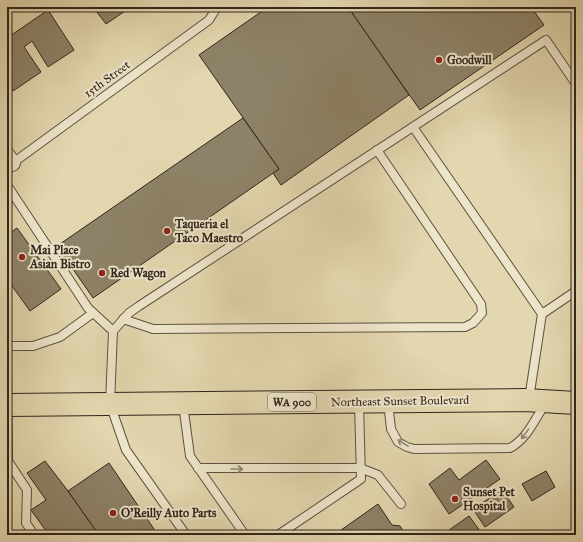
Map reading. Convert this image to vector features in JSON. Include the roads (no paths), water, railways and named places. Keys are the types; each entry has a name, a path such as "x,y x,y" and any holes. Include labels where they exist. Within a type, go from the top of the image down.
{"main road":[{"name":"Northeast Sunset Boulevard","path":"8,405 537,401 576,403"}],"lane":[{"name":"15th Street","path":"9,162 209,20 217,7"},
{"path":"186,535 126,450 110,404 113,330 139,306 546,40 576,84"},
{"path":"388,402 391,429 398,442 414,449 421,449 510,448 518,443 525,435 537,401 542,314 413,127"},
{"path":"124,319 153,329 464,327 473,323 482,313 481,304 377,150"},
{"path":"7,185 93,313 113,330"},
{"path":"542,314 576,291"},
{"path":"7,346 33,346 60,337 93,313"},
{"path":"7,373 8,461 27,490 26,523 34,535"},
{"path":"278,535 361,479 359,402"},
{"path":"183,404 190,456 245,535"},
{"path":"198,468 360,468 378,475 401,504"}],"place":[{"name":"Goodwill","path":"439,60"},
{"name":"Taqueria el Taco Maestro","path":"167,231"},
{"name":"Mai Place Asian Bistro","path":"22,257"},
{"name":"Red Wagon","path":"102,273"},
{"name":"Sunset Pet Hospital","path":"455,499"},
{"name":"O'Reilly Auto Parts","path":"113,513"}]}
